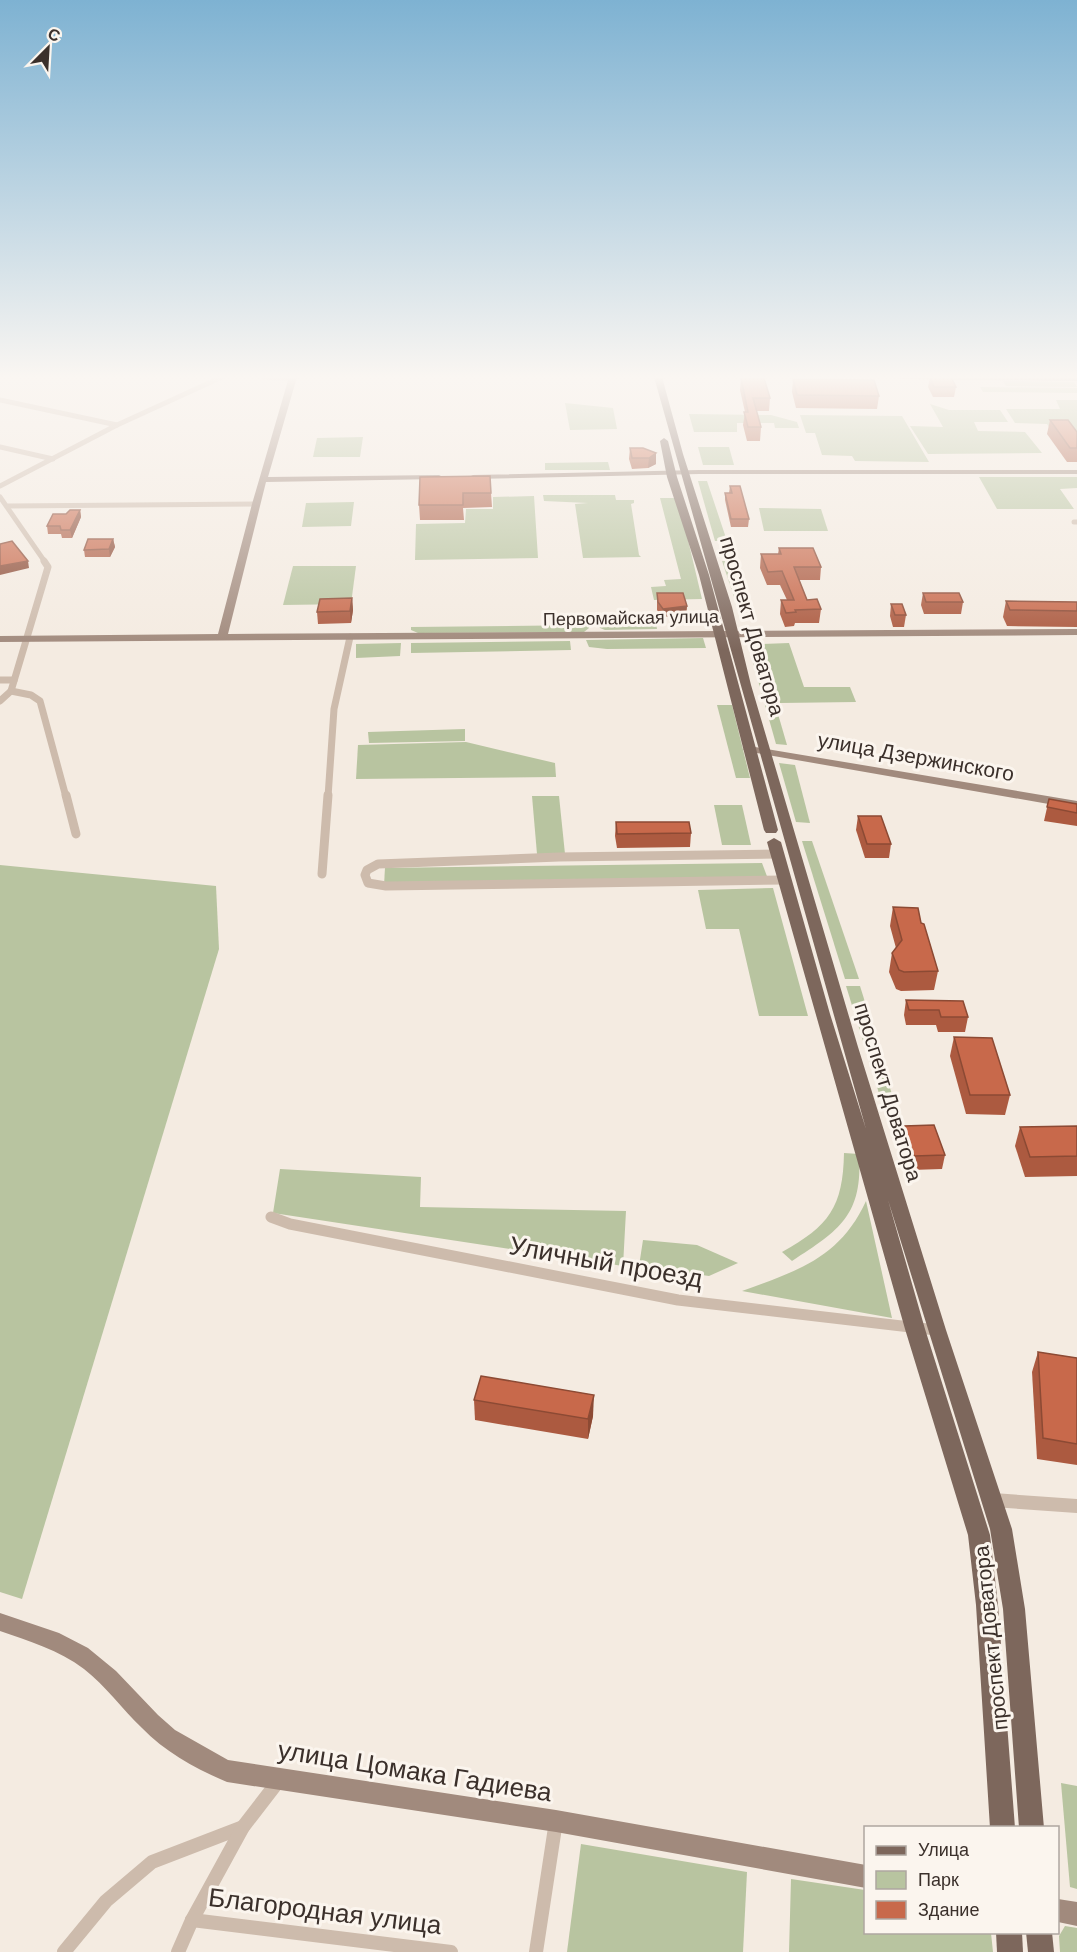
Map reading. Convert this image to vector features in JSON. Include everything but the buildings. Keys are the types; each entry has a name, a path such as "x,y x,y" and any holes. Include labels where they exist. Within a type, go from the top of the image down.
{"main road":[{"name":"проспект Доватора","path":"670,468 936,1330 1001,1529 1014,1609 1032,1826"},
{"name":"проспект Доватора","path":"682,468 734,633 774,842 915,1329 979,1535 987,1605 1003,1826"},
{"path":"1009,1934 1010,1952"},
{"path":"1040,1934 1041,1952"}],"street":[{"path":"0,486 34,468"},
{"path":"222,637 266,468"},
{"path":"465,477 671,473 1077,472"},
{"path":"263,480 453,477"},
{"path":"0,497 48,567 11,691 0,701"},
{"path":"8,506 256,504"},
{"name":"Первомайская улица","path":"0,639 1077,632"},
{"path":"322,874 334,710 350,637"},
{"path":"0,680 14,680"},
{"path":"11,691 31,695 40,701 76,834"},
{"name":"улица Дзержинского","path":"757,750 1077,805"},
{"path":"774,842 558,857 378,864 367,870 365,879 368,883 386,886 785,880"},
{"name":"Уличный проезд","path":"271,1217 290,1224 667,1298 936,1330"},
{"path":"993,1500 1077,1506"},
{"name":"улица Цомака Гадиева","path":"0,1622 81,1655 109,1678 151,1723 201,1760 227,1771 556,1821 864,1877"},
{"path":"178,1952 192,1920 243,1827 282,1778"},
{"path":"536,1952 556,1821"},
{"path":"64,1952 106,1900 152,1862 243,1827"},
{"path":"1059,1911 1077,1914"},
{"name":"Благородная улица","path":"192,1920 451,1952"}],"green space":[{"path":"545,468 610,468 610,470 545,470"},
{"path":"979,477 1077,477 1077,488 1060,489 1074,509 997,509"},
{"path":"698,481 707,481 727,541 715,541"},
{"path":"543,495 615,495 616,500 634,500 631,504 641,557 583,558 575,504 588,503 544,501"},
{"path":"534,496 538,558 415,560 416,524 465,523 466,509 493,509 493,497"},
{"path":"660,498 678,498 702,599 654,600 651,587 666,586 664,580 681,579"},
{"path":"354,502 351,526 302,527 306,503"},
{"path":"759,508 821,509 828,531 764,531"},
{"path":"722,561 733,561 745,596 734,597"},
{"path":"293,566 356,566 351,604 283,605"},
{"path":"656,623 657,629 605,630 598,624"},
{"path":"589,625 584,632 418,633 411,630 411,627"},
{"path":"703,638 706,648 607,649 589,647 586,640"},
{"path":"570,641 571,650 411,653 411,643"},
{"path":"401,643 400,656 356,658 356,644"},
{"path":"789,643 804,687 850,687 856,702 780,703 760,644"},
{"path":"752,659 762,659 787,745 776,744"},
{"path":"717,705 732,705 750,778 736,778"},
{"path":"465,729 465,741 369,743 368,732"},
{"path":"466,742 555,763 556,777 356,779 358,745"},
{"path":"779,763 795,765 810,823 796,822"},
{"path":"532,796 559,796 565,854 537,854"},
{"path":"714,805 742,805 751,845 722,845"},
{"path":"802,841 812,841 859,979 845,979"},
{"path":"762,863 768,879 384,885 385,868"},
{"path":"0,865 216,886 219,949 22,1599 0,1592"},
{"path":"773,888 808,1016 759,1016 739,929 706,929 698,890"},
{"path":"846,986 860,986 878,1044 864,1044"},
{"path":"866,1049 878,1049 898,1114 885,1114"},
{"path":"844,1153 859,1154 857,1192 852,1206 845,1219 835,1230 792,1261 782,1252 822,1223 836,1201 843,1172"},
{"path":"280,1169 421,1177 420,1207 626,1211 623,1266 273,1213"},
{"path":"866,1201 892,1318 742,1291 781,1277 815,1260 843,1236"},
{"path":"643,1240 697,1245 738,1263 709,1276 639,1266"},
{"path":"1061,1783 1077,1786 1077,1889 1070,1887"},
{"path":"581,1844 747,1872 743,1952 567,1952"},
{"path":"791,1879 864,1890 864,1934 991,1934 993,1952 789,1952"},
{"path":"1065,1926 1077,1928 1077,1952 1060,1952 1059,1936"}]}
